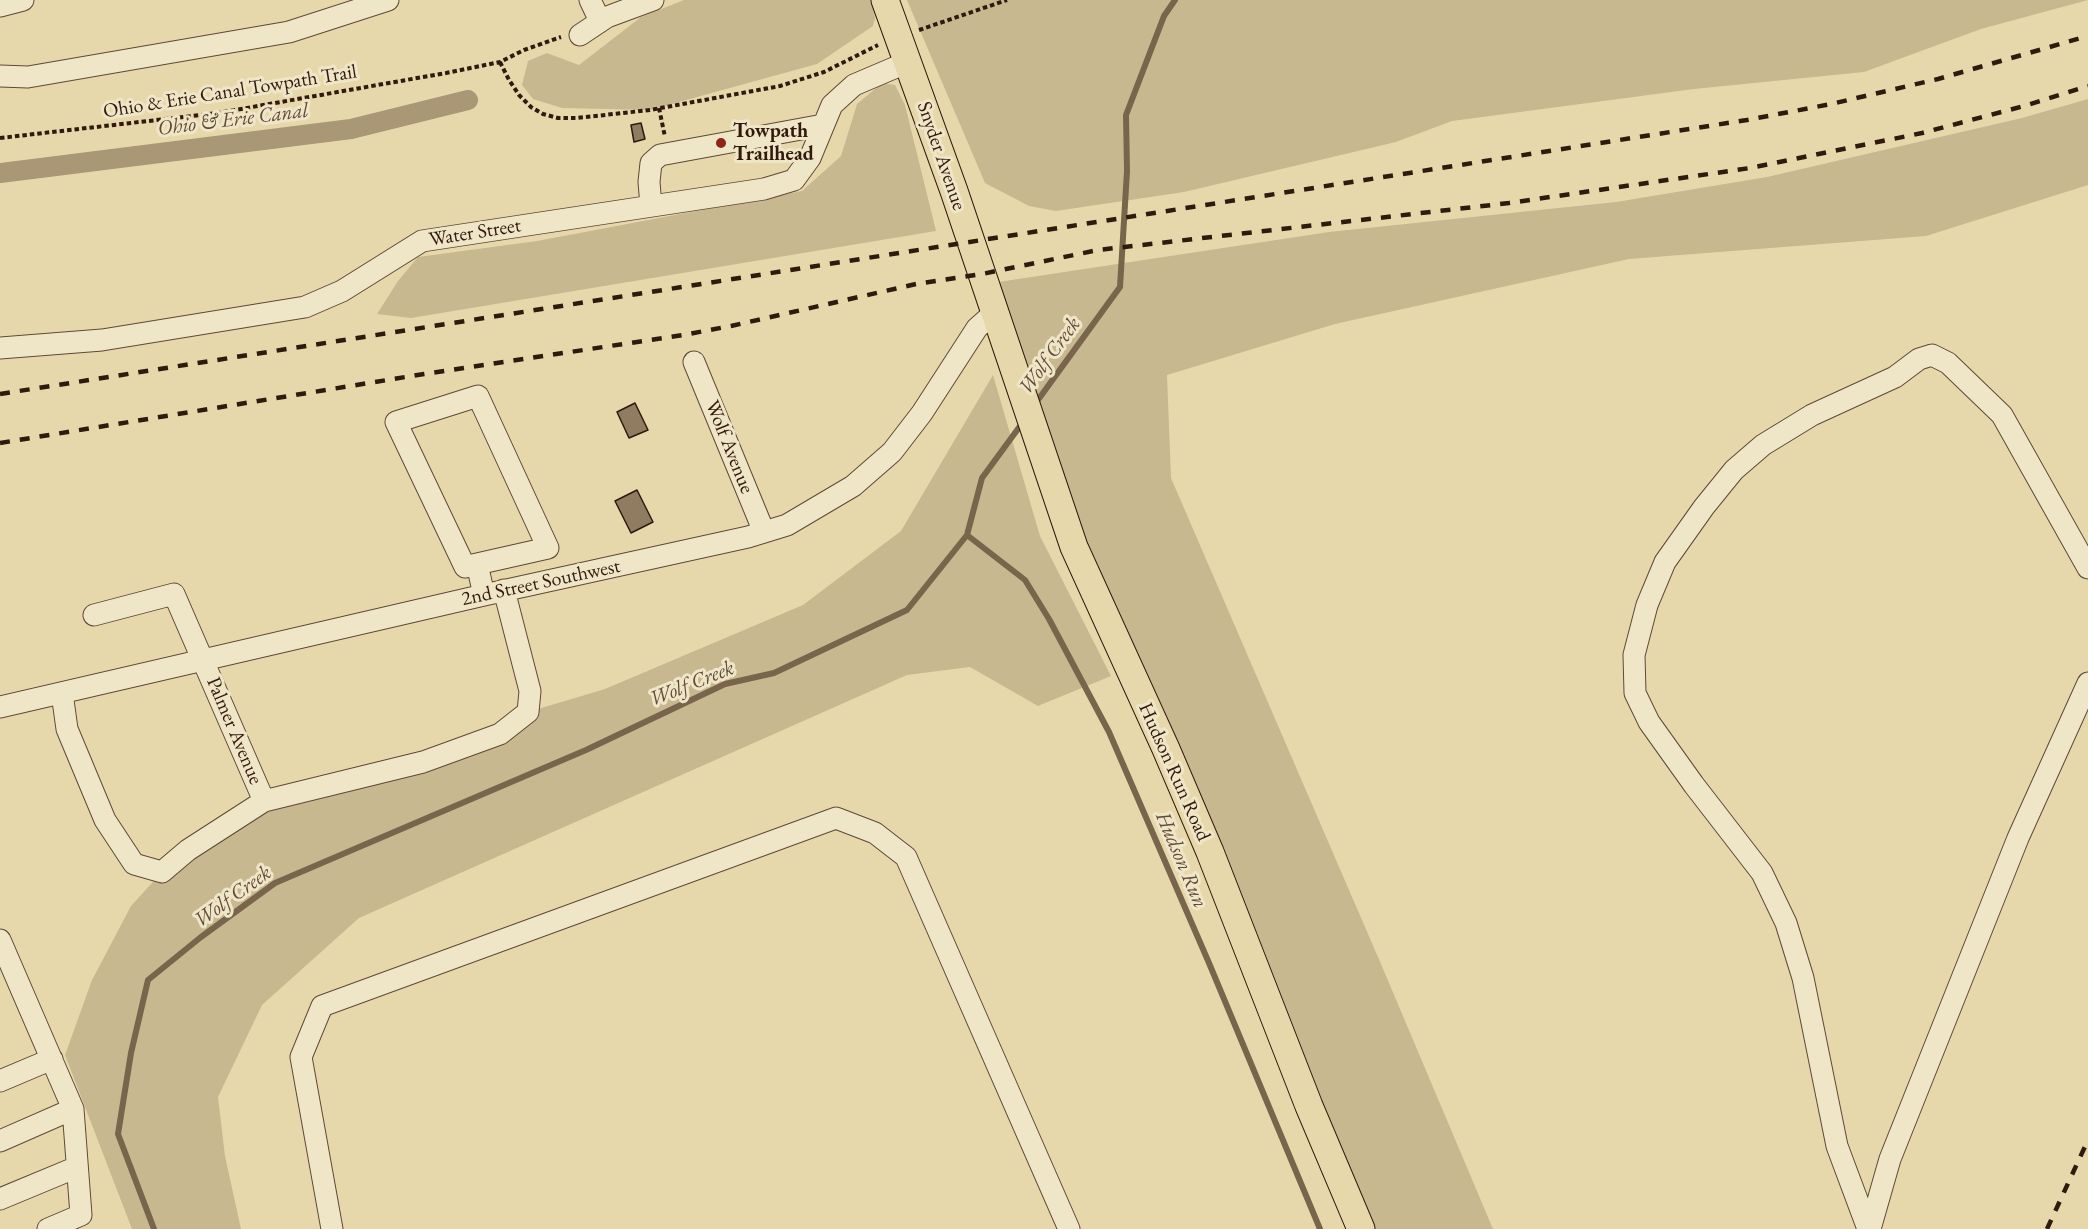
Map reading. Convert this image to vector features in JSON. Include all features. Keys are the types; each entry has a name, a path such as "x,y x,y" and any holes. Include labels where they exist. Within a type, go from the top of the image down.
{"main road":[{"name":"Snyder Avenue","path":"885,0 995,312"},
{"name":"Hudson Run Road","path":"995,312 1074,547 1210,852 1309,1106 1361,1229"}],"street":[{"path":"0,6 24,0"},
{"path":"0,76 28,77 289,33 388,0"},
{"path":"590,0 600,21"},
{"path":"580,35 607,17 653,0"},
{"name":"Water Street","path":"0,348 102,340 305,307 342,291 422,241 764,189 794,180 810,158 832,105 854,85 908,62"},
{"path":"651,206 649,183 651,163 660,155 823,125"},
{"name":"2nd Street Southwest","path":"0,707 494,592 748,537 787,525 853,486 892,452 922,413 977,328 995,312"},
{"path":"1869,1229 1837,1146 1803,978 1786,922 1762,873 1649,722 1635,693 1634,655 1647,605 1665,562 1704,507 1734,470 1763,445 1812,416 1896,377 1919,359 1932,356 1948,363 2002,416 2088,567"},
{"name":"Wolf Avenue","path":"694,362 764,532"},
{"path":"478,396 548,548 477,564 465,567 396,422 478,396"},
{"path":"62,693 67,729 105,820 134,864 162,872 188,850 264,801 423,762 500,734 528,712 530,691 494,592 477,564"},
{"name":"Palmer Avenue","path":"94,615 174,594 264,801"},
{"path":"1869,1229 1890,1159 2018,838 2088,683"},
{"path":"332,1229 301,1057 321,1006 836,818 875,833 906,857 1069,1229"},
{"path":"0,940 73,1109 81,1215 58,1227"},
{"path":"0,1081 52,1059"},
{"path":"0,1140 73,1109"},
{"path":"0,1199 77,1167"}],"path":[{"path":"914,32 1007,0"},
{"name":"Ohio & Erie Canal Towpath Trail","path":"0,138 228,111 446,73 500,62 556,38 580,35"},
{"path":"500,62 519,95 531,107 543,114 558,118 577,118 659,108 800,81 824,72 886,41"},
{"path":"659,108 665,137 674,153"}],"shaded area":[{"path":"684,0 871,0 875,18 873,26 817,64 650,110 562,108 533,99 522,85 528,61 547,53 579,65 641,17"},
{"path":"907,0 2088,0 1981,29 1864,72 1694,89 1452,121 1396,142 1184,192 1056,211 1029,206 985,183"},
{"path":"882,83 895,85 905,105 936,231 411,318 377,314 398,281 418,257 537,241 802,191 841,156 857,104"},
{"path":"2088,99 2088,185 1926,236 1629,259 1335,324 1167,375 1171,478 1493,1229 1361,1229 1166,749 985,284 1329,232 1616,202 1767,177 2022,118"},
{"path":"993,375 1040,536 1111,676 1038,706 970,667 907,675 359,918 262,1005 218,1097 225,1156 241,1229 132,1229 65,1055 92,980 131,906 162,872 264,801 423,762 528,712 605,689 803,605 901,531"}],"building":[{"path":"641,123 645,139 634,142 631,125"},
{"path":"635,403 648,430 629,438 617,412"},
{"path":"637,490 653,522 631,533 615,501"}],"waterway":[{"name":"Wolf Creek","path":"1035,404 1120,287 1127,171 1126,115 1164,16 1175,0"},
{"name":"Ohio & Erie Canal","path":"0,173 351,129 468,100"},
{"name":"Wolf Creek","path":"154,1229 118,1134 131,1053 148,980 201,937 275,883 586,750 725,684 774,673 907,610 967,535 982,478 1023,422"},
{"name":"Hudson Run","path":"967,535 1025,580 1049,619 1109,732 1320,1229"}],"railway":[{"path":"0,394 1747,120 1831,104 1938,79 2088,36"},
{"path":"0,443 424,374 683,335 916,284 982,274 1098,250 1509,203 1750,168 1922,133 2024,106 2088,86"},
{"path":"2047,1229 2088,1140"}],"place":[{"name":"Towpath Trailhead","path":"721,143"}]}
